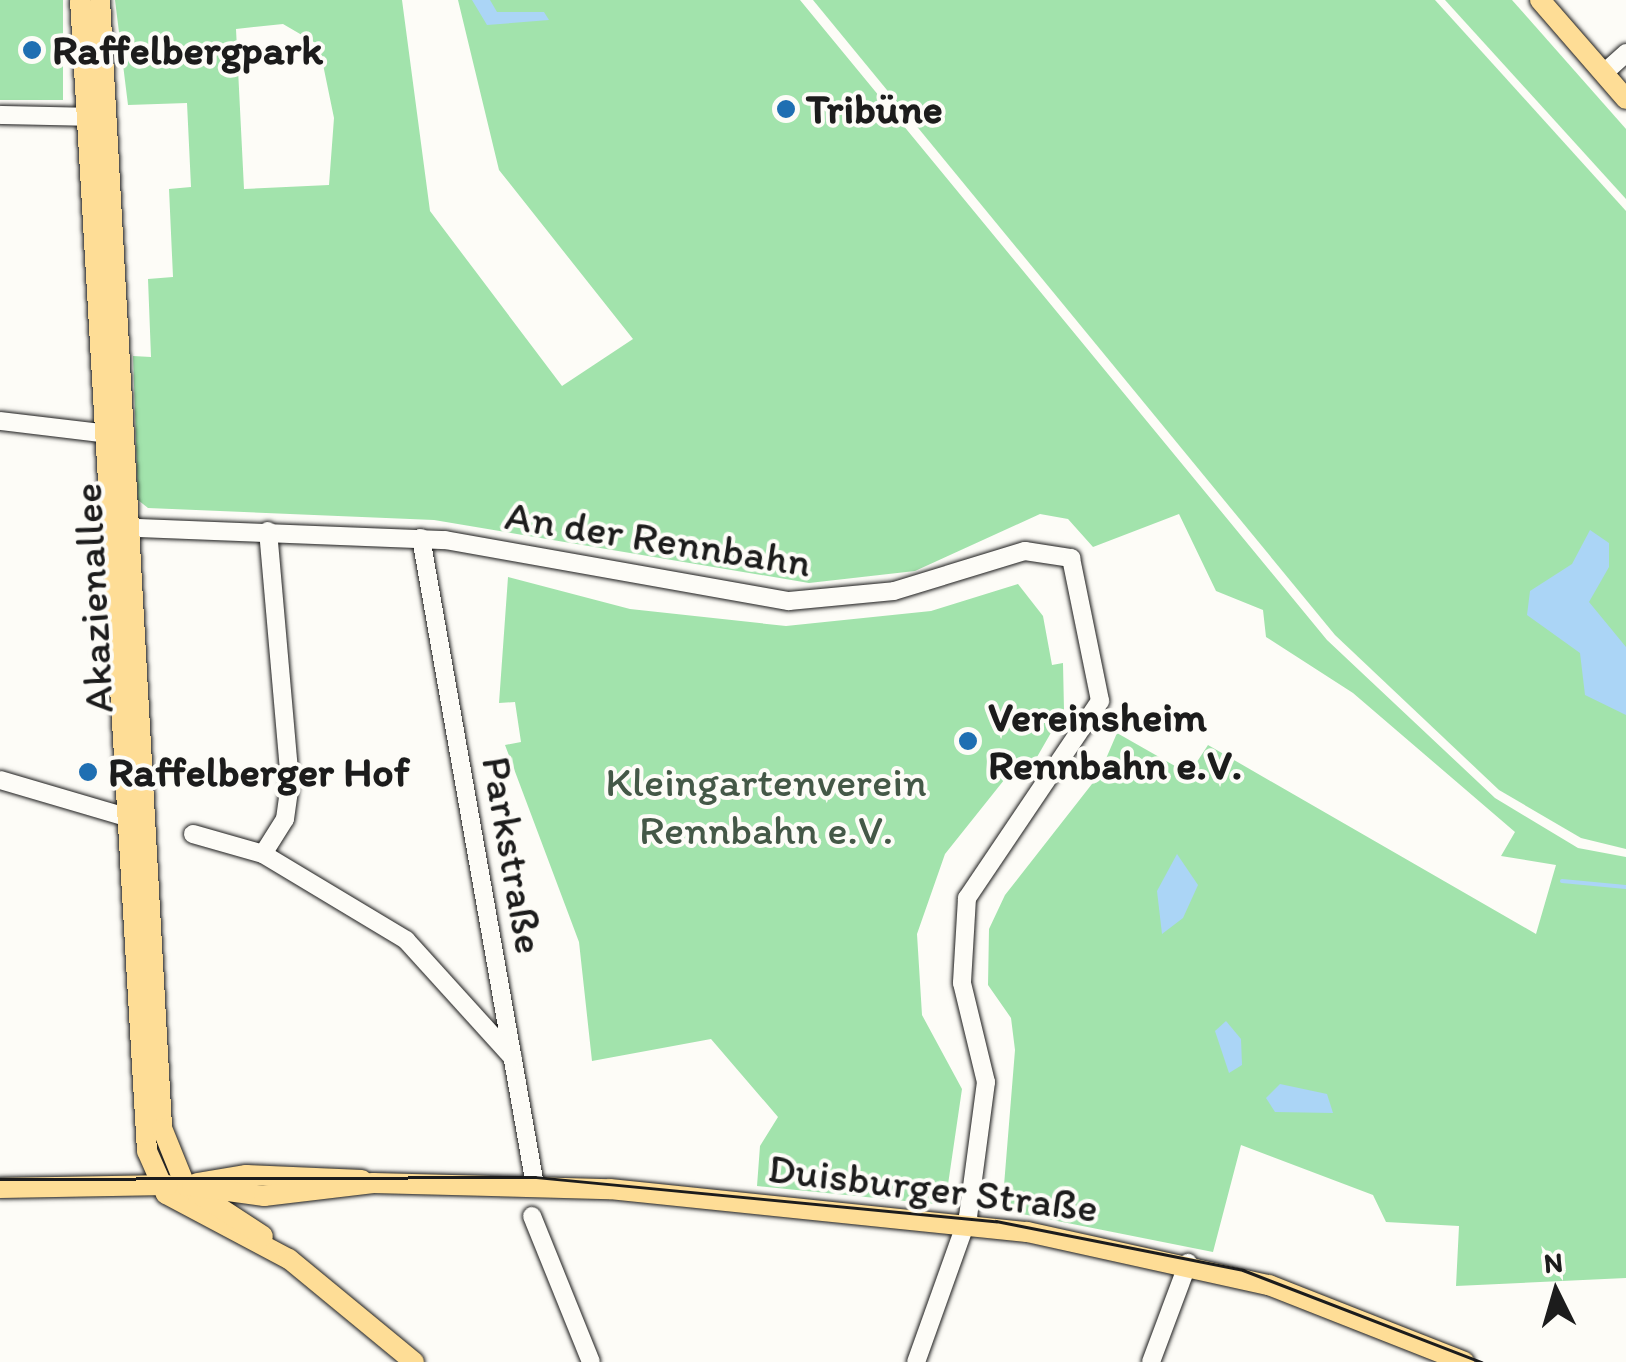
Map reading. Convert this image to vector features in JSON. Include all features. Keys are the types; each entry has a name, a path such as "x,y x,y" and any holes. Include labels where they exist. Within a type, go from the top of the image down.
{"main road":[{"name":"Akazienallee","path":"80,0 94,117 135,820 162,1128 186,1185"},
{"name":"Akazienallee","path":"100,0 94,117 100,434 117,527"},
{"path":"1540,0 1626,99"},
{"name":"Akazienallee","path":"135,820 142,1094 158,1186"},
{"name":"Duisburger Straße","path":"0,1188 186,1185 246,1175 373,1183 535,1185 965,1225 1188,1263 1336,1308 1464,1362"},
{"name":"Duisburger Straße","path":"186,1185 264,1196 373,1183"},
{"path":"186,1185 263,1236 277,1252"},
{"path":"158,1186 277,1252 414,1362"},
{"path":"263,1236 264,1196"}],"street":[{"path":"1604,73 1626,53"},
{"path":"0,115 94,117"},
{"path":"0,421 100,434"},
{"name":"An der Rennbahn","path":"117,527 420,538 789,600 894,592 1026,551 1071,558 1100,700 967,898 962,983 986,1082 965,1225"},
{"path":"263,854 285,820 290,782 268,530"},
{"name":"Parkstraße","path":"420,538 535,1185"},
{"path":"0,780 135,820"},
{"path":"194,834 263,854 419,950 514,1058"},
{"path":"532,1216 590,1362"},
{"path":"916,1362 965,1225"},
{"path":"1151,1362 1188,1263"}],"green space":[{"name":"Raffelbergpark","path":"0,0 63,0 63,100 0,100"},
{"path":"115,0 402,0 430,211 562,386 633,339 499,170 458,0 800,0 1327,640 1495,798 1578,848 1626,857 1626,1278 1456,1286 1459,1226 1386,1222 1373,1195 1241,1145 1213,1252 1002,1210 1015,1050 1011,1018 988,985 989,929 1005,895 1099,775 1117,733 1189,774 1208,745 1536,934 1556,865 1501,856 1515,832 1353,693 1266,637 1263,610 1216,591 1179,514 1093,547 1068,519 1040,514 915,571 809,583 434,520 148,508 138,500 133,356 151,357 148,279 173,277 169,189 191,187 187,103 128,105","holes":["283,24 319,45 334,118 329,185 244,189 236,29"]},
{"path":"813,0 1435,0 1626,211 1626,849 1581,838 1499,790 1335,635"},
{"path":"1445,0 1512,0 1626,129 1626,199"},
{"name":"Kleingartenverein Rennbahn e.V.","path":"508,577 630,609 786,626 931,611 1018,584 1043,616 1052,665 1063,663 1064,710 1033,764 1020,760 945,854 917,934 922,1015 962,1089 945,1205 757,1186 760,1146 778,1117 711,1039 592,1061 579,942 505,745 521,742 515,702 499,703"}],"water":[{"path":"472,0 490,0 497,12 544,12 549,20 487,25"},
{"path":"1590,530 1609,543 1609,567 1589,602 1626,647 1626,715 1585,695 1580,653 1527,615 1530,591 1572,564"},
{"path":"1177,854 1198,885 1183,918 1162,934 1157,891"},
{"path":"1226,1021 1241,1039 1242,1065 1229,1073 1215,1031"},
{"path":"1280,1084 1327,1094 1333,1113 1275,1112 1266,1098"}],"waterway":[{"path":"1562,881 1626,887"}],"tram line":[{"path":"0,1179 535,1177 996,1221 1243,1270 1482,1362"}],"place":[{"name":"Raffelbergpark","path":"32,50"},
{"name":"Tribüne","path":"786,109"},
{"name":"Vereinsheim Rennbahn e.V.","path":"968,741"},
{"name":"Raffelberger Hof","path":"88,772"}]}
